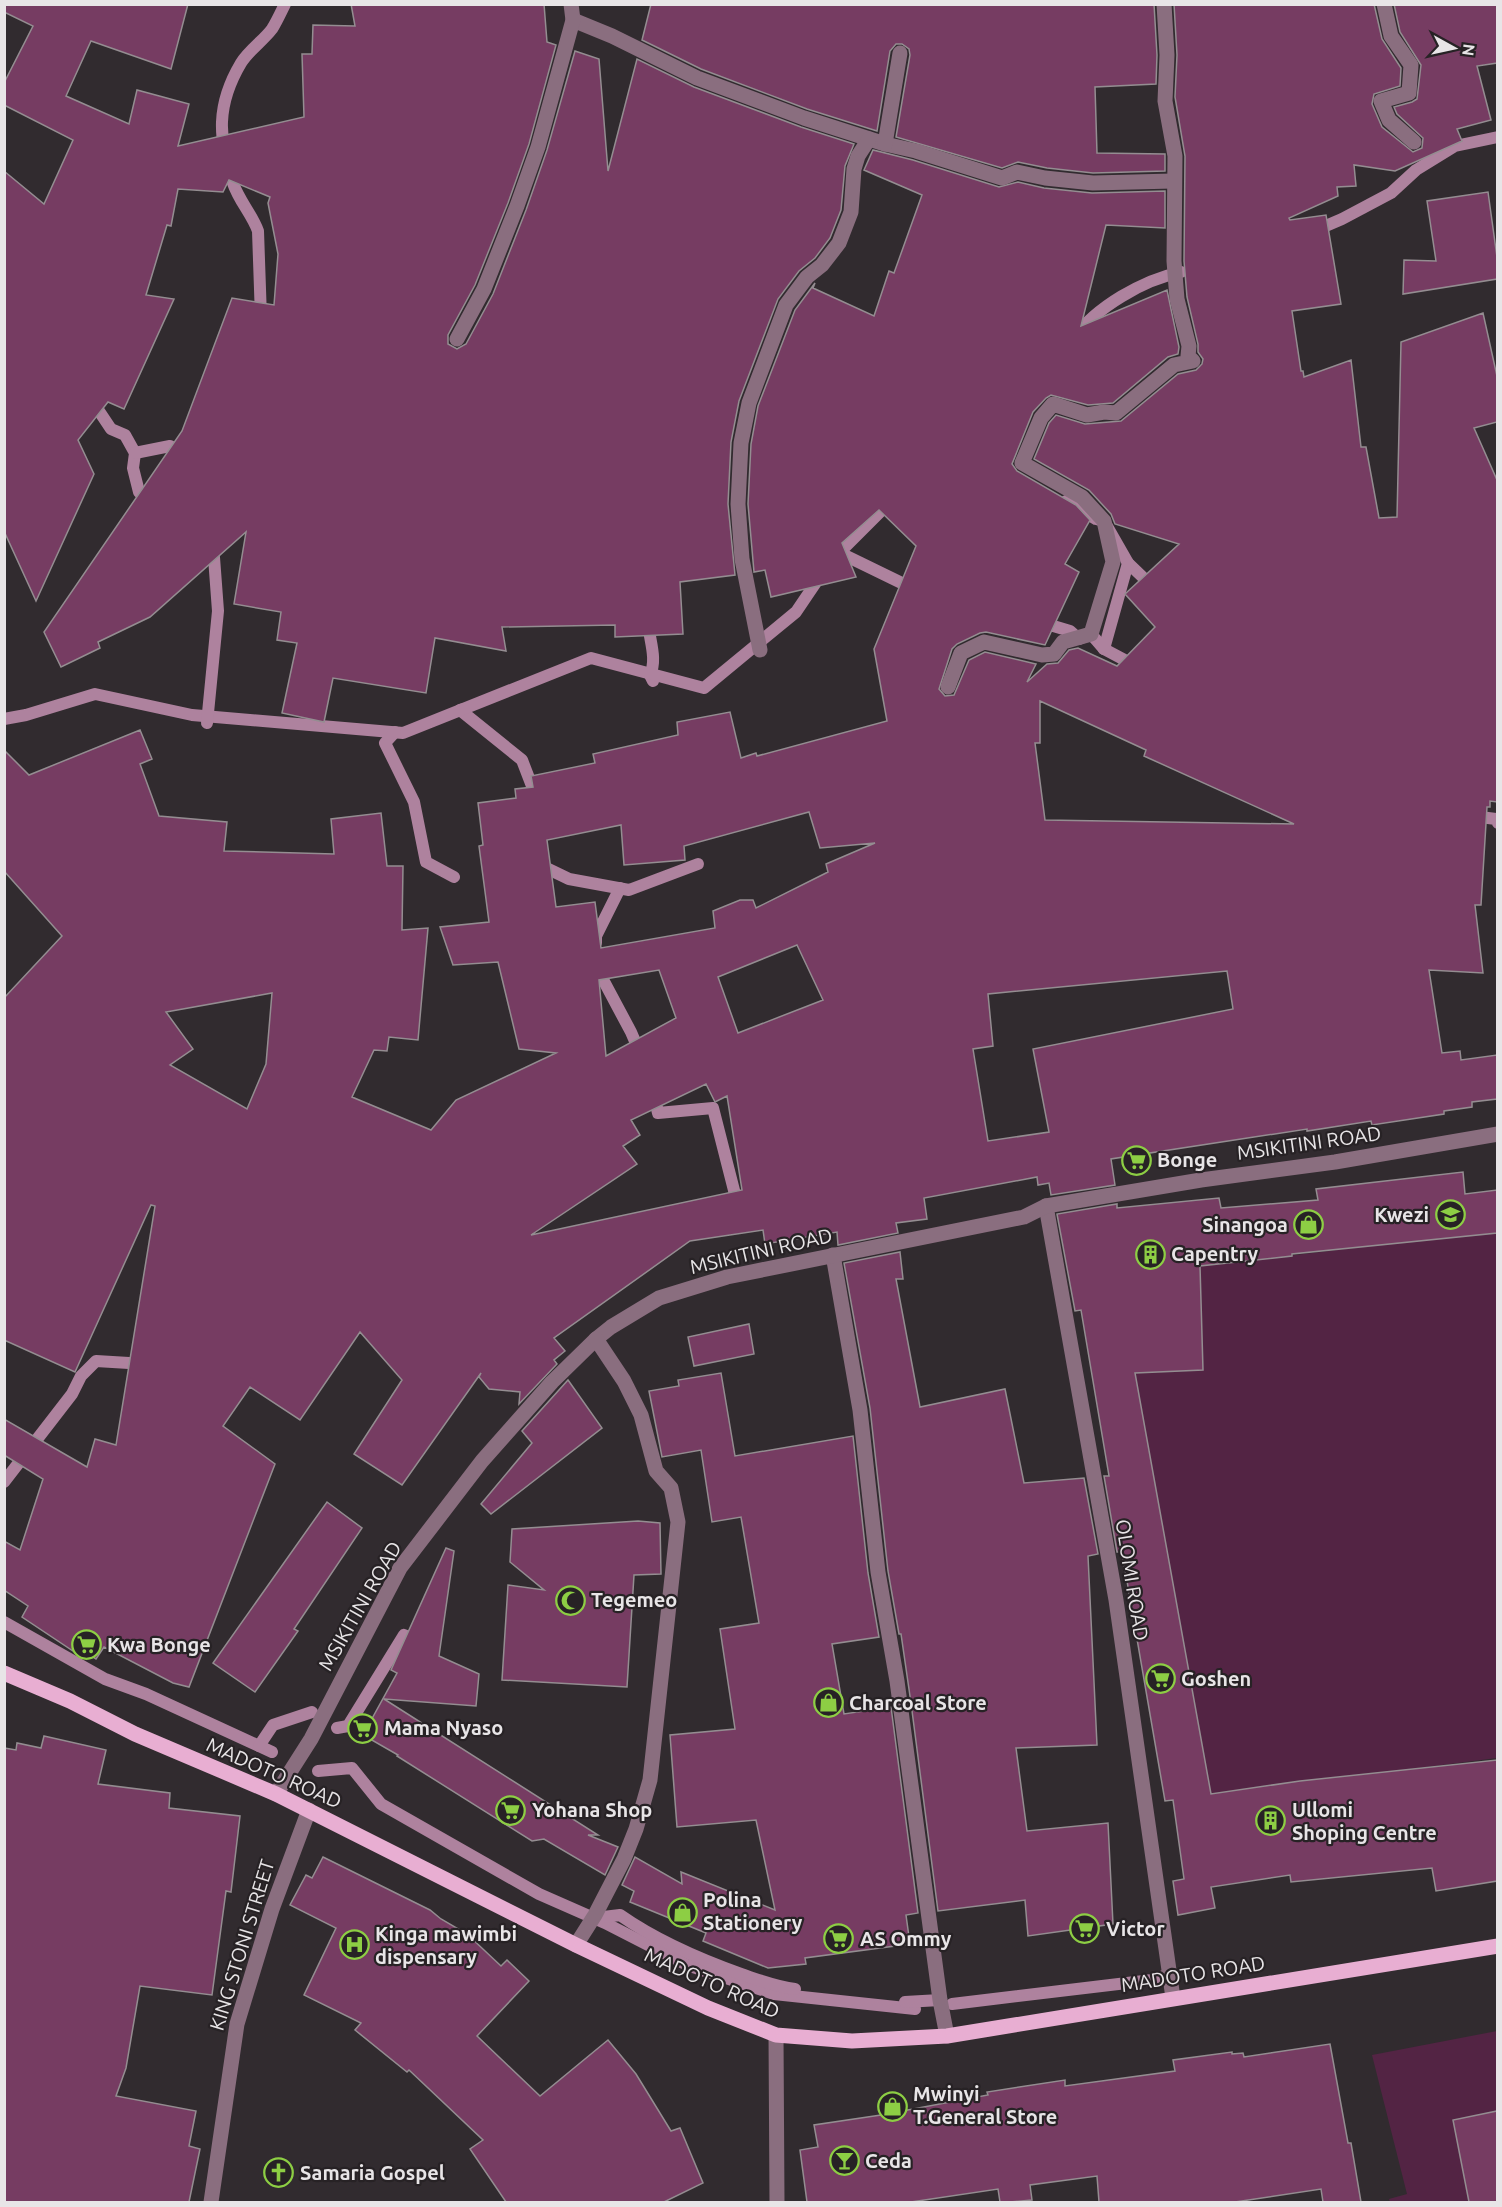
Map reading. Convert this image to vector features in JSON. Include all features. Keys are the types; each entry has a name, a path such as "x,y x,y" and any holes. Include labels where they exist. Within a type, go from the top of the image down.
{"main road":[{"name":"MADOTO ROAD","path":"4,1673 70,1701 135,1734 276,1794 576,1945 708,2008 776,2035 852,2041 947,2036 1497,1946"}],"street":[{"path":"457,339 484,289 538,147 573,20 571,4"},
{"path":"948,687 961,653 984,642 1042,655 1054,654 1064,642 1091,633 1113,562 1104,521 1082,496 1022,463 1041,418 1053,404 1087,415 1104,412 1116,413 1174,365 1193,361 1188,356 1189,346 1182,323 1175,282 1173,181 1175,156 1165,101 1167,55 1164,4"},
{"path":"1384,4 1391,36 1411,65 1409,93 1381,101 1389,120 1414,142"},
{"path":"573,20 612,36 697,78 804,118 1002,178 1017,172 1045,178 1093,183 1173,181"},
{"path":"885,144 900,53"},
{"path":"760,650 742,559 738,504 741,443 749,403 786,305 807,277 822,265 839,243 851,212 854,169 858,156 869,139"},
{"name":"MSIKITINI ROAD","path":"276,1794 311,1738 400,1568 482,1461 552,1382 596,1339 610,1327 659,1298 727,1277 1024,1217 1046,1206 1201,1180 1335,1162 1497,1134"},
{"name":"OLOMI ROAD","path":"1046,1206 1116,1600 1173,1998"},
{"path":"833,1256 860,1410 878,1572 897,1681 940,2001 947,2036"},
{"path":"576,1945 595,1915 624,1859 636,1829 650,1780 678,1522 671,1488 656,1471 641,1415 624,1381 596,1339"},
{"name":"KING STONI STREET","path":"211,2202 237,2024 272,1909 309,1810"},
{"path":"776,2035 777,2202"}],"shaded area":[{"path":"1497,1231 1497,1758 1207,1795 1117,1276"},
{"path":"1497,2031 1497,2202 1390,2202 1389,2199 1407,2194 1372,2055"}],"building":[{"path":"4,4 188,4 171,69 91,41 66,96 129,124 137,90 189,104 178,146 304,117 302,54 312,54 313,25 355,26 351,4 544,4 547,42 556,45 529,144 508,203 475,285 448,335 448,344 457,349 466,344 493,294 547,150 575,51 599,59 608,171 637,59 694,87 854,144 845,166 841,210 830,238 815,258 799,271 778,299 739,401 731,442 728,504 735,575 680,582 683,634 615,637 615,625 502,627 506,651 435,638 426,693 333,678 324,722 282,713 297,643 277,640 281,612 234,604 246,532 150,617 98,642 100,648 61,667 44,632 182,431 232,298 274,305 278,254 268,203 270,197 229,180 223,192 178,189 171,226 167,225 146,295 174,299 124,409 108,402 78,440 94,474 36,601 4,531 4,171 44,204 73,140 4,105 4,83 33,26 4,12"},
{"path":"651,4 1154,4 1156,84 1095,87 1097,153 1165,154 1165,171 1093,173 1018,162 1002,168 896,137 910,55 909,49 902,44 896,44 890,51 877,131 807,109 701,69 642,40"},
{"path":"1174,4 1374,4 1382,39 1401,68 1400,86 1374,94 1372,104 1382,127 1413,152 1422,148 1423,138 1397,114 1394,107 1417,99 1421,65 1400,32 1394,4 1497,4 1497,63 1477,66 1491,120 1457,129 1462,141 1395,171 1354,165 1356,186 1337,187 1338,196 1289,218 1290,220 1326,215 1341,304 1292,311 1301,371 1304,377 1351,360 1361,447 1366,447 1379,518 1397,517 1401,342 1483,313 1497,376 1497,422 1474,428 1497,480 1497,802 1490,801 1490,807 1487,807 1481,905 1475,905 1483,973 1429,970 1442,1053 1460,1051 1461,1060 1497,1055 1497,1099 1472,1102 1472,1107 1444,1111 1444,1114 1372,1125 1371,1121 1307,1131 1307,1129 1111,1159 1115,1185 1051,1195 1049,1183 1038,1185 1037,1177 924,1198 927,1219 896,1223 898,1233 838,1245 837,1232 765,1244 763,1230 690,1241 554,1338 565,1351 554,1360 557,1364 519,1404 520,1392 489,1389 479,1377 481,1373 402,1485 354,1454 402,1380 360,1332 300,1420 250,1387 223,1426 275,1464 189,1687 173,1683 104,1647 96,1659 82,1650 79,1655 22,1617 28,1606 4,1590 4,1541 20,1550 43,1479 4,1455 4,1419 87,1467 95,1439 116,1445 155,1206 151,1205 75,1372 4,1340 4,998 62,936 4,871 4,750 29,775 140,730 152,759 140,764 159,816 227,822 224,851 334,854 331,819 381,813 387,866 403,866 402,930 428,928 418,1040 389,1037 387,1051 374,1050 352,1097 431,1130 456,1100 556,1053 519,1049 498,962 453,965 440,927 489,922 479,846 483,845 478,803 516,798 515,789 533,787 531,776 595,763 593,754 678,735 677,722 730,712 741,758 756,753 757,756 887,721 874,649 916,546 879,510 842,543 856,577 771,597 765,570 754,572 748,504 751,444 758,406 795,310 815,283 813,288 874,316 889,271 894,273 922,195 864,170 873,150 999,187 1018,182 1044,188 1092,193 1165,191 1165,228 1106,225 1081,326 1167,290 1179,347 1178,354 1168,357 1113,403 1088,405 1051,395 1033,412 1012,464 1017,471 1076,505 1090,520 1065,564 1079,572 1045,645 986,632 980,633 957,644 952,649 939,689 945,696 954,695 969,660 985,652 1036,664 1027,682 1047,664 1058,663 1069,650 1078,648 1117,666 1155,627 1125,594 1179,544 1115,524 1111,514 1089,490 1034,459 1049,423 1056,415 1085,424 1121,421 1178,374 1196,370 1202,364 1203,359 1198,352 1187,297 1184,261 1185,156 1175,97 1177,55","holes":["1040,701 1146,750 1144,756 1294,824 1045,820 1035,743 1040,743","809,812 820,848 875,843 826,864 828,872 756,908 753,900 740,900 713,911 715,928 601,948 595,902 556,907 547,840 621,825 624,865 685,860 684,846","797,945 823,1000 738,1033 718,977","659,970 676,1018 606,1056 599,980","1227,971 1233,1009 1033,1049 1049,1132 988,1141 973,1049 993,1046 988,994","272,993 266,1064 247,1109 170,1065 193,1049 166,1012","706,1084 715,1102 727,1096 742,1190 531,1235 637,1164 623,1146 640,1135 631,1120"]},
{"path":"1488,192 1497,257 1497,279 1403,294 1404,260 1436,261 1427,201"},
{"path":"1463,1172 1465,1194 1497,1190 1497,1233 1200,1266 1203,1370 1135,1373 1211,1794 1300,1781 1497,1760 1497,1881 1436,1891 1432,1868 1291,1882 1290,1875 1211,1887 1215,1908 1178,1915 1173,1881 1184,1879 1173,1800 1165,1801 1122,1552 1117,1552 1104,1476 1109,1476 1081,1310 1075,1311 1057,1214 1117,1204 1117,1208 1219,1198 1221,1208 1318,1200 1316,1189"},
{"path":"900,1252 903,1279 896,1279 920,1407 1005,1389 1024,1483 1084,1478 1098,1554 1088,1556 1097,1745 1016,1748 1027,1831 1108,1823 1113,1924 1028,1936 1025,1900 938,1911 901,1634 899,1634 888,1571 870,1408 844,1263"},
{"path":"749,1324 754,1354 694,1366 688,1337"},
{"path":"721,1373 735,1456 853,1436 868,1573 879,1637 832,1644 844,1714 891,1707 918,1913 906,1915 910,1944 805,1958 806,1964 768,1968 703,1941 706,1933 630,1902 634,1891 622,1885 635,1857 682,1884 681,1872 775,1910 756,1820 677,1827 670,1735 735,1729 720,1629 759,1623 741,1517 712,1522 701,1450 662,1457 649,1391 679,1386 678,1380"},
{"path":"568,1380 602,1428 491,1514 481,1504 532,1443 522,1431"},
{"path":"327,1502 362,1528 294,1629 298,1631 255,1692 213,1663"},
{"name":"Tegemeo","path":"638,1521 660,1523 661,1574 634,1575 627,1687 502,1680 508,1585 544,1590 510,1562 512,1529"},
{"path":"446,1548 454,1551 439,1656 479,1674 476,1706 384,1699 598,1835 588,1835 618,1847 605,1875 544,1839 532,1841 363,1735 397,1673 391,1670"},
{"path":"44,1736 106,1750 98,1784 170,1793 169,1808 240,1816 231,1892 226,1891 212,1995 140,1986 126,2068 116,2096 196,2111 189,2146 200,2149 189,2202 4,2202 4,1748 16,1750 17,1743 41,1748"},
{"path":"323,1857 430,1910 467,1934 501,1966 507,1960 529,1981 477,2036 540,2096 608,2040 636,2074 671,2131 680,2128 703,2183 664,2202 506,2202 470,2149 483,2140 409,2070 407,2072 355,2030 361,2023 304,1995 336,1928 290,1905 306,1875 312,1878"},
{"path":"1330,2044 1361,2202 1323,2202 1321,2189 1235,2202 1099,2202 1097,2176 1030,2185 1032,2200 1010,2202 1000,2202 998,2189 911,2202 807,2202 800,2150 818,2147 814,2125 881,2115 988,2095 987,2092 1065,2080 1065,2086 1175,2071 1173,2060 1232,2052 1232,2054 1243,2053 1244,2057"},
{"path":"1497,2111 1497,2202 1469,2202 1453,2120"}],"waterway":[{"path":"261,318 258,231 233,183 224,151 222,122 227,93 241,63 272,29 285,4"},
{"path":"1314,231 1391,193 1416,170 1455,146 1498,137"},
{"path":"1073,339 1094,316 1121,296 1151,281 1181,272"},
{"path":"91,399 111,429 125,435 135,453 133,468 139,492 150,503"},
{"path":"135,453 170,446 184,454"},
{"path":"833,559 891,501"},
{"path":"1066,501 1096,519 1104,521 1128,563 1153,587"},
{"path":"207,723 218,611 213,544"},
{"path":"838,552 914,589"},
{"path":"1128,563 1104,649 1136,666"},
{"path":"4,719 26,715 95,694 192,715 403,733 591,658 704,688 796,612 821,575"},
{"path":"648,619 653,654 650,675 653,681"},
{"path":"1040,622 1070,631 1079,639 1091,634 1104,649"},
{"path":"465,709 460,710 522,760 532,786 534,803"},
{"path":"395,732 385,743 414,802 426,862 454,877"},
{"path":"1472,816 1496,819 1498,823"},
{"path":"540,862 540,865 569,879 629,890 698,864"},
{"path":"596,943 596,936 620,888"},
{"path":"598,967 640,1053"},
{"path":"653,1092 658,1113 713,1108 738,1206"},
{"path":"4,1482 72,1394 81,1376 96,1361 129,1363 143,1367"},
{"path":"4,1622 105,1679 146,1694 272,1752"},
{"path":"337,1728 348,1726 404,1635 414,1639"},
{"path":"259,1746 273,1725 312,1712"},
{"path":"318,1771 352,1768 381,1804 539,1894 605,1923 687,1965 774,1994 915,2009"},
{"path":"595,1918 620,1915 663,1941 694,1956 761,1981 795,1989"},
{"path":"952,2004 1152,1980 1170,1974"},
{"path":"905,2002 940,2000"}],"place":[{"name":"Bonge","path":"1136,1160"},
{"name":"Kwezi","path":"1450,1215"},
{"name":"Sinangoa","path":"1309,1225"},
{"name":"Capentry","path":"1150,1254"},
{"name":"Tegemeo","path":"570,1600"},
{"name":"Kwa Bonge","path":"86,1645"},
{"name":"Goshen","path":"1160,1679"},
{"name":"Charcoal Store","path":"828,1703"},
{"name":"Mama Nyaso","path":"363,1728"},
{"name":"Yohana Shop","path":"511,1810"},
{"name":"Ullomi Shoping Centre","path":"1271,1821"},
{"name":"Polina Stationery","path":"682,1912"},
{"name":"Victor","path":"1085,1929"},
{"name":"AS Ommy","path":"839,1939"},
{"name":"Kinga mawimbi dispensary","path":"354,1945"},
{"name":"Mwinyi T.General Store","path":"892,2106"},
{"name":"Ceda","path":"844,2161"},
{"name":"Samaria Gospel","path":"279,2173"}]}
